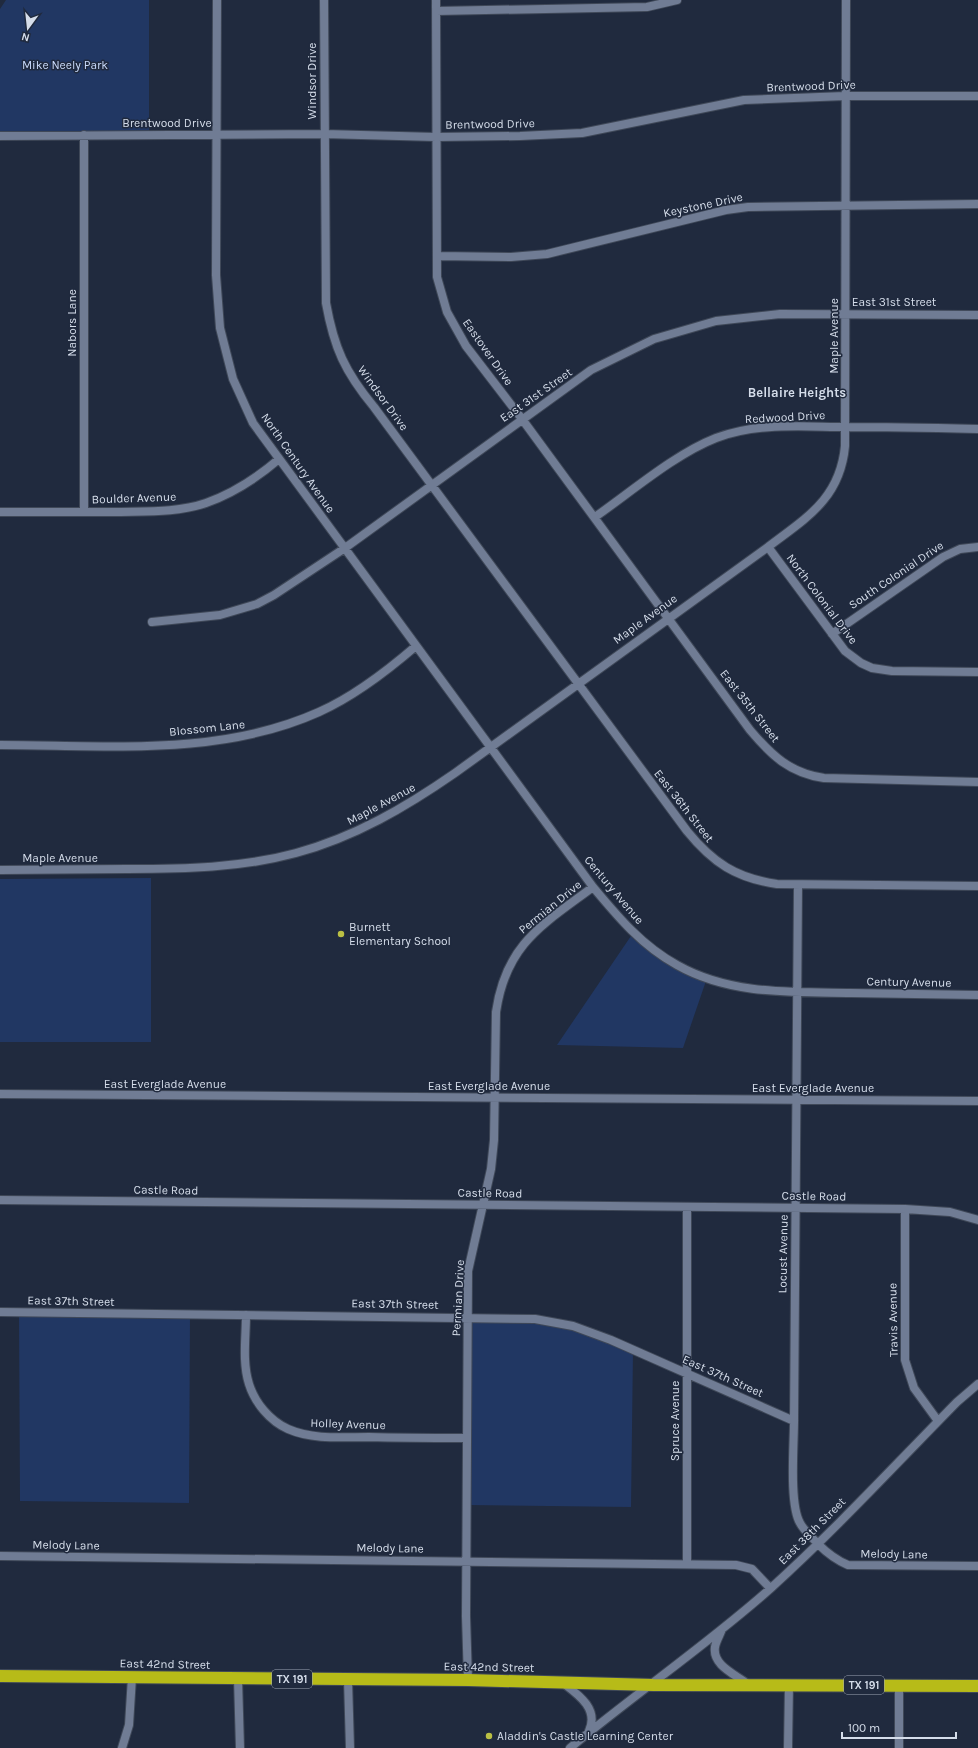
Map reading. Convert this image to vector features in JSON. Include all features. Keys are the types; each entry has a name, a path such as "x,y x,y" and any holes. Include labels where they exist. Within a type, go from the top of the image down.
{"highway":[{"name":"East 42nd Street","path":"0,1676 468,1680 563,1683 749,1685 978,1686"}],"street":[{"name":"North Century Avenue","path":"217,0 216,275 220,328 233,379 253,423 490,748"},
{"name":"Windsor Drive","path":"324,0 326,303 331,332 342,360 357,386 578,683"},
{"name":"Eastover Drive","path":"436,0 437,277 441,295 455,328 477,361 522,418 668,618"},
{"path":"436,11 647,7 677,0"},
{"name":"Maple Avenue","path":"0,870 208,867 247,863 296,853 347,835 379,820 427,793 768,547 809,516 824,501 837,481 843,462 846,427 846,0"},
{"name":"Brentwood Drive","path":"0,136 324,134 436,137 520,136 582,132 744,100 845,96 978,96"},
{"name":"Nabors Lane","path":"84,135 84,512"},
{"name":"Keystone Drive","path":"437,256 498,258 534,256 736,208 760,206 978,204"},
{"name":"East 31st Street","path":"152,622 220,615 257,604 284,590 345,548 522,418 596,368 654,339 716,321 780,314 978,314"},
{"name":"Redwood Drive","path":"595,517 673,462 706,443 725,435 747,430 777,427 978,429"},
{"name":"Boulder Avenue","path":"0,512 158,511 190,507 221,497 253,479 279,459"},
{"name":"North Colonial Drive","path":"768,547 832,634 853,658 880,670 978,672"},
{"name":"South Colonial Drive","path":"832,634 943,557 960,549 978,547"},
{"name":"East 35th Street","path":"668,618 750,730 775,757 800,773 824,778 852,780 978,782"},
{"name":"Blossom Lane","path":"0,745 205,743 252,735 298,721 342,700 379,676 416,646"},
{"name":"East 36th Street","path":"578,683 686,831 710,857 732,871 747,878 777,884 978,886"},
{"name":"Century Avenue","path":"490,748 593,887 633,933 677,965 694,973 730,985 755,990 978,995"},
{"name":"Locust Avenue","path":"798,885 794,1485 797,1516 805,1531 817,1543"},
{"name":"Permian Drive","path":"468,1680 468,1271 491,1169 494,1140 496,1012 499,992 506,972 515,955 528,939 593,887"},
{"name":"East Everglade Avenue","path":"0,1094 978,1101"},
{"name":"Castle Road","path":"0,1200 905,1209 950,1212 978,1220"},
{"name":"Spruce Avenue","path":"687,1207 687,1563"},
{"name":"Travis Avenue","path":"905,1209 905,1360 914,1388 938,1421"},
{"name":"East 37th Street","path":"0,1312 535,1319 573,1326 611,1340 794,1421"},
{"name":"Holley Avenue","path":"246,1315 245,1357 248,1383 261,1406 281,1425 297,1433 323,1437 467,1438"},
{"name":"East 38th Street","path":"570,1748 653,1684 770,1588 817,1543 938,1421 978,1384"},
{"name":"Melody Lane","path":"817,1543 834,1558 848,1565 978,1566"},
{"name":"Melody Lane","path":"0,1556 687,1563 746,1566 758,1574 770,1588"},
{"path":"722,1628 715,1647 716,1656 723,1666 749,1685"},
{"path":"122,1748 129,1725 132,1678"},
{"path":"238,1679 240,1748"},
{"path":"348,1680 350,1748"},
{"path":"563,1683 585,1702 591,1711 593,1721 589,1732"},
{"path":"788,1748 789,1684"},
{"path":"899,1686 899,1748"}],"green space":[{"name":"Mike Neely Park","path":"6,0 149,0 149,135 0,131 0,9"},
{"path":"151,878 151,1042 0,1042 0,879"},
{"path":"633,933 649,946 707,978 683,1048 557,1045"},
{"path":"19,1312 190,1314 189,1503 20,1501"},
{"path":"468,1317 573,1326 633,1350 631,1507 467,1505"}],"place":[{"name":"Burnett Elementary School","path":"341,934"},
{"name":"Aladdin's Castle Learning Center","path":"489,1736"}],"district":[{"name":"Bellaire Heights","path":"797,392"}]}
